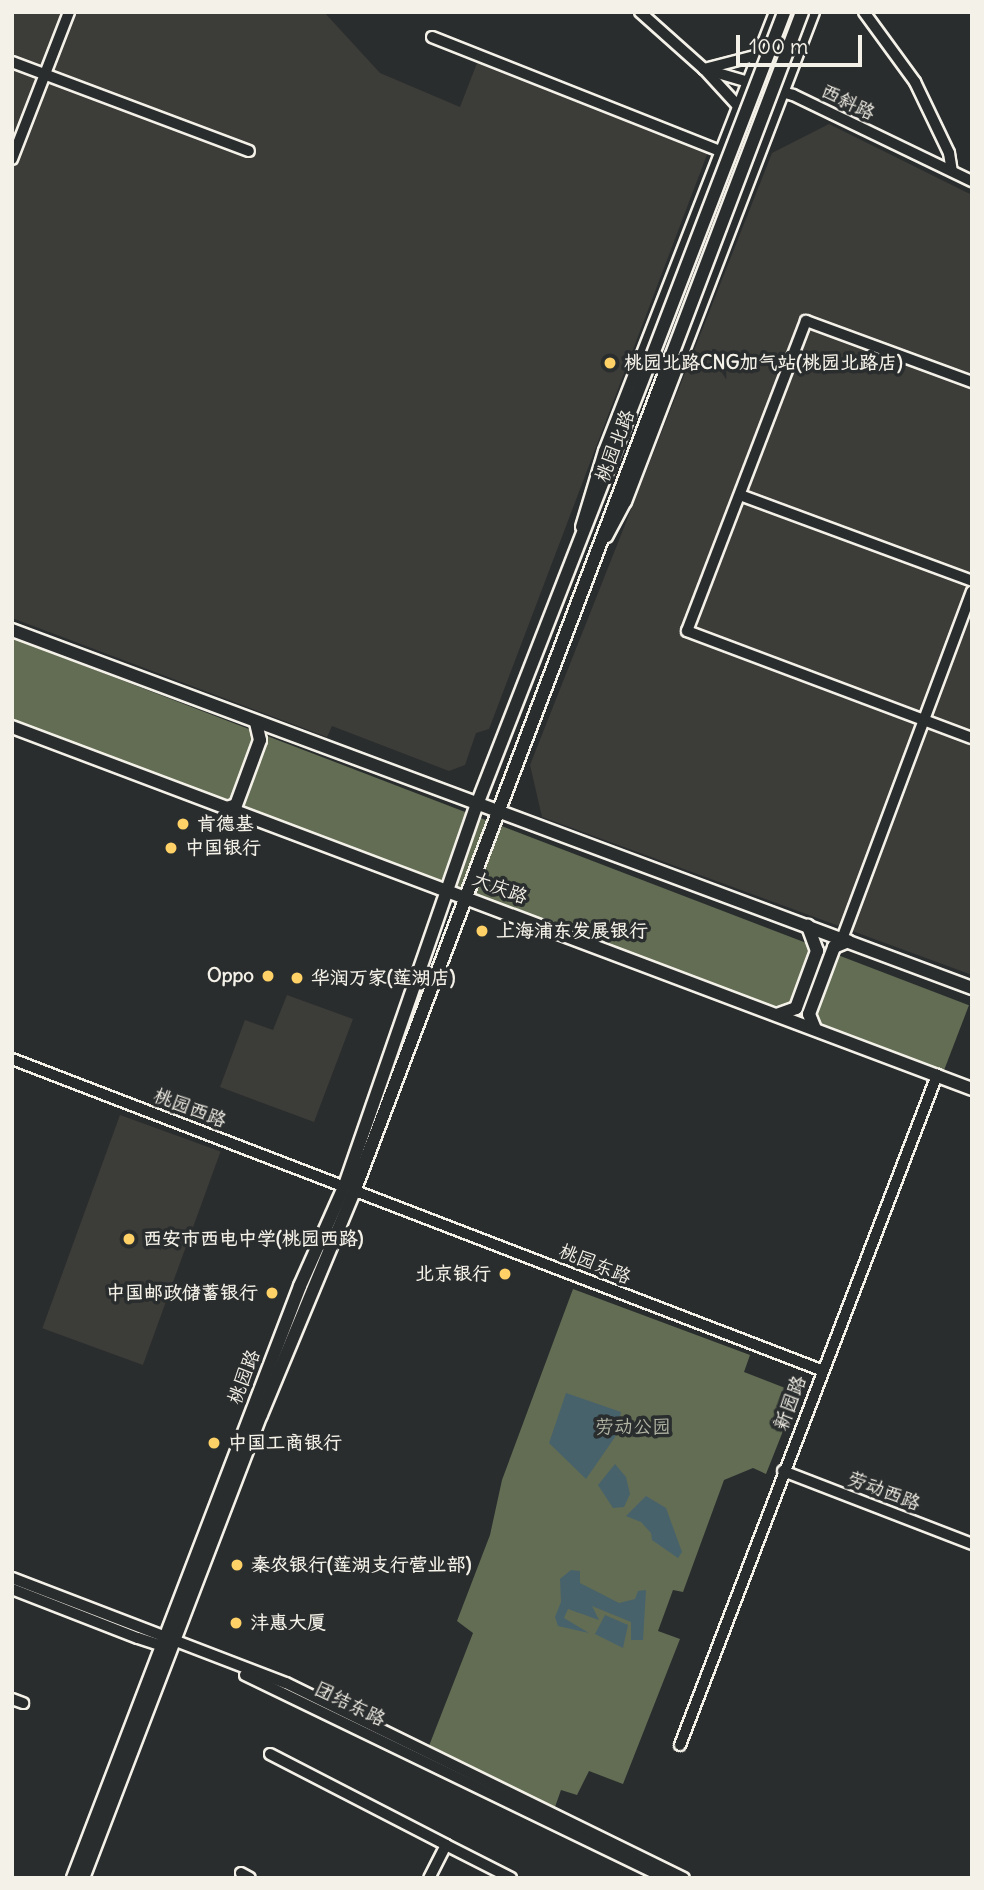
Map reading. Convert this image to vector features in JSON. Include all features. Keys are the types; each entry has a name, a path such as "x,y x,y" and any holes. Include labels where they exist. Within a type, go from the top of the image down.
{"main road":[{"name":"桃园北路","path":"451,890 476,807 784,12"},
{"name":"桃园北路","path":"465,895 802,12"},
{"path":"12,630 476,807 496,812 972,988"},
{"path":"227,808 236,805 260,740 256,723"},
{"name":"大庆路","path":"12,727 465,895 972,1089"},
{"path":"244,815 240,806 265,740 276,731"},
{"name":"桃园路","path":"350,1187 451,890"},
{"name":"桃园路","path":"72,1878 310,1290 465,895"},
{"path":"776,1014 792,1012 817,951 808,926"},
{"path":"815,1029 809,1014 830,958 840,942 845,940"},
{"name":"桃园路","path":"83,1878 169,1641"}],"street":[{"path":"12,159 69,12"},
{"name":"西斜路","path":"640,12 704,69 783,91 972,181"},
{"path":"573,557 590,489 775,12"},
{"path":"586,576 626,502 814,12"},
{"path":"864,12 915,82 948,153 952,172"},
{"path":"432,37 722,152"},
{"path":"739,107 704,69 758,55"},
{"path":"12,61 249,151"},
{"path":"972,382 806,321 687,631 972,738"},
{"path":"740,495 972,581"},
{"path":"845,940 972,591"},
{"name":"桃园西路","path":"12,1059 350,1187"},
{"name":"新园路","path":"680,1745 821,1370 937,1075"},
{"name":"桃园东路","path":"350,1187 821,1370"},
{"name":"劳动西路","path":"783,1471 972,1544"},
{"path":"12,1578 169,1641 286,1682 684,1878"},
{"name":"团结东路","path":"12,1589 169,1641 293,1696 664,1878"},
{"path":"270,1754 511,1878"},
{"path":"429,1878 446,1844"}],"shaded area":[{"path":"12,12 324,12 380,73 460,107 477,63 708,152 489,729 476,733 465,765 449,771 332,726 327,737 12,618"},
{"path":"829,124 972,195 972,975 542,817 530,765 772,153"},
{"path":"287,995 353,1019 314,1122 220,1087 245,1020 273,1030"},
{"name":"西安市西电中学(桃园西路)","path":"120,1115 221,1152 143,1365 42,1328"}],"green space":[{"path":"12,638 969,1005 941,1077 12,720"},
{"name":"劳动公园","path":"573,1289 750,1355 744,1372 798,1393 766,1474 753,1468 724,1480 683,1592 673,1590 658,1631 680,1639 623,1784 589,1771 577,1795 561,1790 555,1807 427,1751 473,1633 457,1621 490,1535 502,1480"}],"water":[{"path":"566,1393 621,1412 615,1437 586,1479 549,1443"},
{"path":"615,1464 626,1477 630,1494 624,1507 613,1508 598,1485"},
{"path":"646,1496 666,1508 682,1552 678,1558 652,1540 651,1533 641,1522 626,1516"},
{"path":"571,1570 580,1571 580,1583 619,1603 635,1599 638,1591 646,1590 643,1640 631,1640 631,1622 592,1606 599,1620 568,1609 564,1618 589,1633 558,1626 555,1617 561,1602 560,1579"},
{"path":"605,1615 628,1625 623,1648 595,1634"}],"place":[{"name":"桃园北路CNG加气站(桃园北路店)","path":"610,363"},
{"name":"肯德基","path":"183,824"},
{"name":"中国银行","path":"171,848"},
{"name":"上海浦东发展银行","path":"482,931"},
{"name":"Oppo","path":"268,976"},
{"name":"华润万家(莲湖店)","path":"297,978"},
{"name":"西安市西电中学(桃园西路)","path":"129,1239"},
{"name":"北京银行","path":"505,1274"},
{"name":"中国邮政储蓄银行","path":"272,1293"},
{"name":"中国工商银行","path":"214,1443"},
{"name":"秦农银行(莲湖支行营业部)","path":"237,1565"},
{"name":"沣惠大厦","path":"236,1623"}]}
